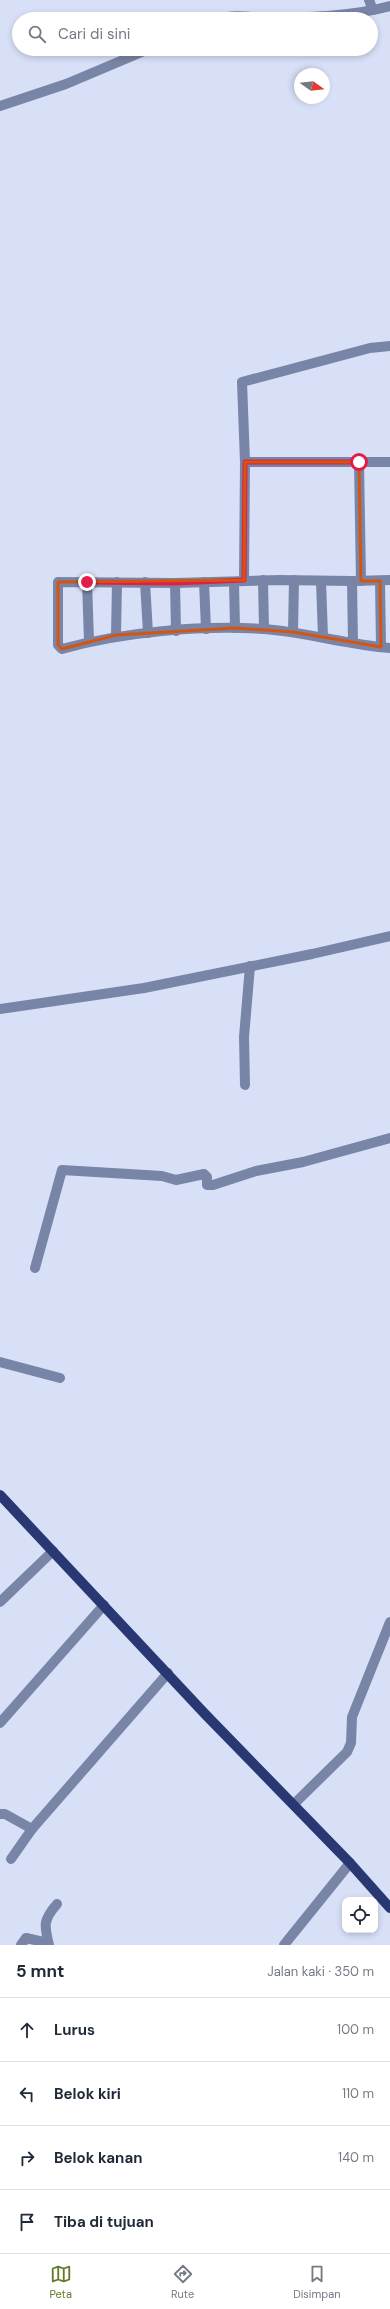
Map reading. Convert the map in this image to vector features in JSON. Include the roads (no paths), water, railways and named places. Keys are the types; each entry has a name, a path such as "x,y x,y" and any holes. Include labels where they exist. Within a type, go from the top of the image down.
{"main road":[{"path":"0,1495 350,1863 390,1908"}],"street":[{"path":"369,0 369,12"},
{"path":"374,12 390,6"},
{"path":"0,106 66,84 132,56"},
{"path":"235,628 245,462 242,382 370,348 390,346"},
{"path":"245,462 390,462"},
{"path":"353,643 359,462"},
{"path":"263,580 264,629"},
{"path":"263,580 385,580 386,647 353,643 293,632 235,628 116,635 62,649 58,645 58,582 175,583 263,580"},
{"path":"293,632 294,580"},
{"path":"321,581 323,637"},
{"path":"87,582 89,641"},
{"path":"116,635 117,582"},
{"path":"145,582 148,633"},
{"path":"204,582 206,629"},
{"path":"175,583 176,631"},
{"path":"0,1009 144,988 312,954 390,936"},
{"path":"245,1084 244,1037 250,966"},
{"path":"35,1268 62,1170 153,1175 176,1180 204,1174 207,1177 208,1186 213,1186 256,1171 303,1162 390,1138"},
{"path":"0,1362 60,1378"},
{"path":"0,1602 53,1551"},
{"path":"0,1723 104,1605"},
{"path":"294,1804 347,1752 351,1743 352,1717 390,1622"},
{"path":"11,1859 32,1828 168,1673"},
{"path":"0,1814 5,1814 32,1828"},
{"path":"284,1945 350,1863"},
{"path":"48,1944 44,1928 46,1915 57,1904"},
{"path":"36,1939 36,1936 44,1928"},
{"path":"21,1945 26,1938 36,1939 48,1944"}]}
